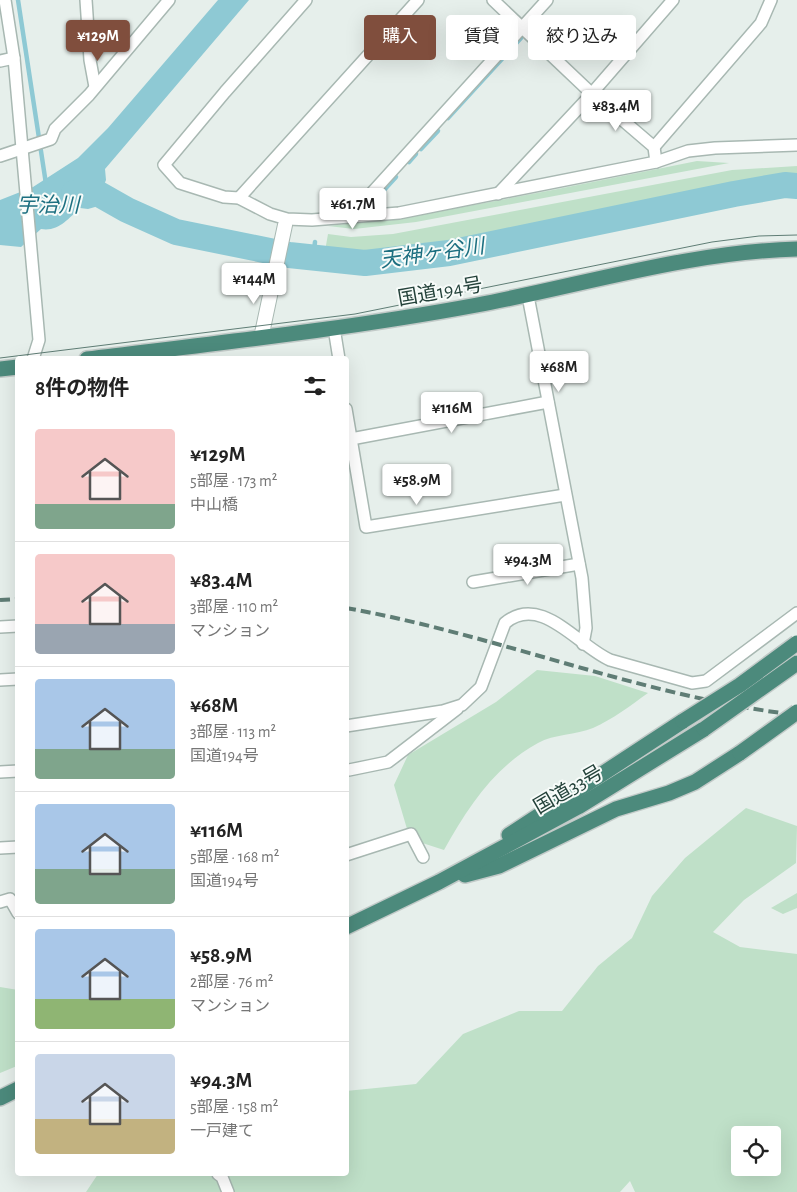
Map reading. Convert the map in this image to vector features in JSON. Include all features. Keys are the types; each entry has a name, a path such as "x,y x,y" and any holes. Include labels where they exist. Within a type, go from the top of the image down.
{"highway":[{"name":"国道194号","path":"112,356 261,338 436,313 528,296 638,270 719,256 797,249"},
{"path":"0,369 15,367"},
{"path":"439,882 740,685 797,643"},
{"name":"国道33号","path":"349,926 439,882 578,807 704,729 797,663"},
{"path":"439,882 499,866 616,809 668,793 695,782 740,753 797,712"},
{"path":"0,1098 15,1090"}],"street":[{"path":"5,0 14,58 39,340 34,356"},
{"path":"86,0 90,60 95,87"},
{"path":"0,156 22,155 50,139 55,129 95,87 170,0"},
{"path":"306,0 164,165 180,183 224,197 239,198 286,222 399,213 656,162 688,151 715,148 797,145"},
{"path":"239,198 418,0"},
{"path":"493,0 591,93 654,147 656,162"},
{"path":"350,217 547,0"},
{"path":"498,194 673,0"},
{"path":"654,147 761,23 771,0"},
{"path":"0,61 14,58"},
{"path":"261,338 286,222"},
{"path":"528,296 579,564 586,628 584,644"},
{"path":"334,328 338,356"},
{"path":"351,439 548,402"},
{"path":"349,427 366,527 565,495"},
{"path":"473,582 579,564"},
{"path":"349,770 388,762 462,705 481,687 501,632 506,623 513,617 532,613 543,615 610,660 692,683 706,681 797,613"},
{"path":"0,627 15,626"},
{"path":"0,680 15,679"},
{"path":"349,726 443,711 462,705"},
{"path":"0,772 15,770"},
{"path":"349,854 411,834 423,857"},
{"path":"0,848 15,847"},
{"path":"222,1176 228,1192"}],"green space":[{"path":"697,161 729,163 416,222 354,229 328,226 467,206"},
{"path":"797,166 797,181 720,188 426,246 367,254 325,251 328,234 351,237 393,234 732,170"},
{"path":"537,670 595,676 648,693 593,728 544,740 522,753 483,789 444,850 410,839 394,785 408,755 496,702"},
{"path":"746,808 797,826 796,863 744,900 713,932 740,947 797,954 797,1192 635,1192 630,1181 620,1192 86,1192 97,1176 349,1176 349,1091 416,1084 463,1034 519,1011 562,1011 598,966 632,938 652,896 685,858"},
{"path":"797,893 797,908 783,914 771,908"},
{"path":"0,987 15,990 15,1067 0,1073"}],"water":[{"name":"宇治川","path":"218,0 249,0 105,169 106,180 95,207 88,209 80,208 58,227 41,229 21,247 0,245 0,200 33,187 78,158 108,128"}],"waterway":[{"path":"18,0 46,184"},
{"path":"448,118 521,38"},
{"path":"421,149 438,131"},
{"path":"409,162 416,154"},
{"path":"374,201 396,177"},
{"name":"天神ヶ谷川","path":"74,193 97,193 127,210 176,232 289,255 365,263 449,253 734,194 785,185 797,186"},
{"path":"313,258 315,242"}],"tram line":[{"path":"16,356 355,314 712,242 759,236 797,235"},
{"path":"0,358 15,356"}],"railway":[{"path":"0,600 15,599"},
{"path":"349,609 459,634 683,694 797,715"}]}
